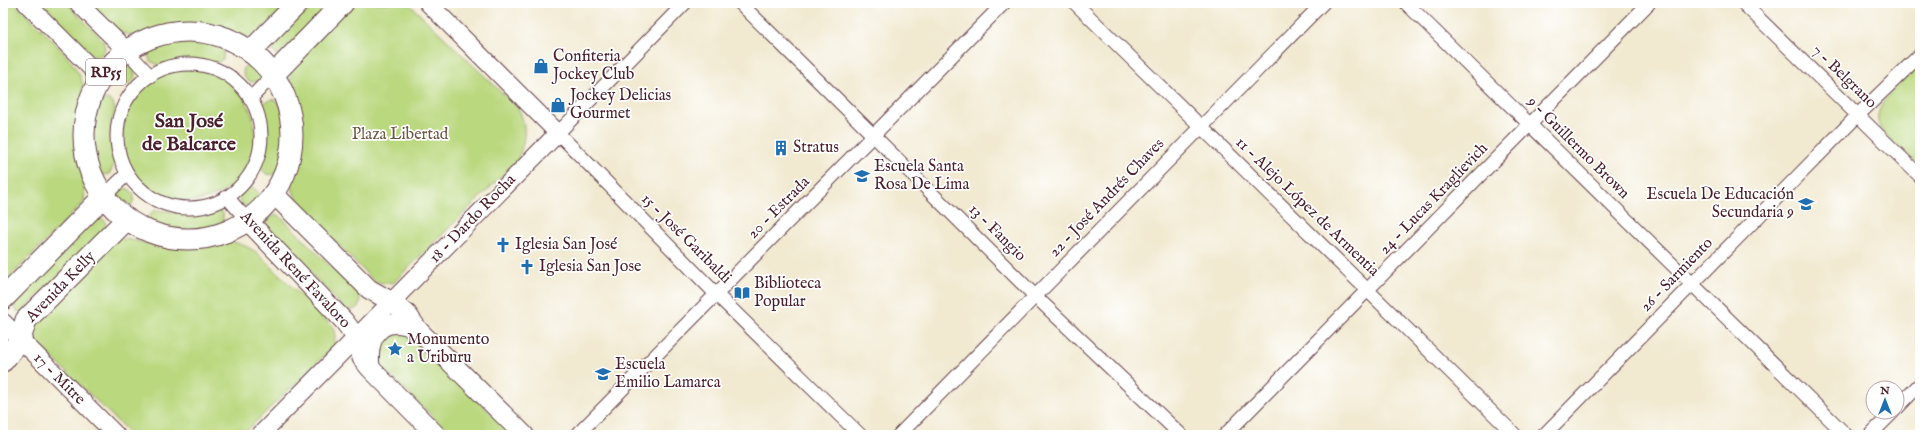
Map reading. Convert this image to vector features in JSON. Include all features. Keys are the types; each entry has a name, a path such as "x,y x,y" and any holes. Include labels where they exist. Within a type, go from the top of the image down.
{"main road":[{"path":"250,52 298,3"},
{"path":"273,75 343,3"},
{"name":"RP55","path":"177,32 199,32 221,37 241,46 259,59 273,75 284,95 290,116 292,137 289,159 282,180 274,193 248,221 218,234 196,238 178,238 154,233 127,219 104,196 92,177 86,156 84,135 86,114 92,94 101,78 118,58 127,52 135,45 156,36 177,32"},
{"path":"274,193 369,289 392,302 408,314 418,330 524,435"},
{"name":"Avenida Kelly","path":"3,299 104,196"},
{"name":"Avenida Kelly","path":"3,361 11,338 26,320 127,219"},
{"name":"Avenida René Favaloro","path":"248,221 344,321 356,337 362,358 370,368 436,435"},
{"path":"370,368 368,352 374,336 379,330 390,324 398,323 407,324 418,330"},
{"path":"3,357 5,342 11,338"}],"street":[{"path":"26,3 101,78"},
{"path":"78,3 150,76"},
{"path":"428,3 558,133"},
{"name":"18 - Dardo Rocha","path":"260,435 685,3"},
{"name":"13 - Fangio","path":"740,3 1035,296 1181,435"},
{"name":"20 - Estrada","path":"577,435 1004,3"},
{"name":"11 - Alejo López de Armentia","path":"1075,3 1515,435"},
{"name":"22 - José Andrés Chaves","path":"899,435 1323,3"},
{"name":"9 - Guillermo Brown","path":"1406,3 1846,435"},
{"name":"24 - Lucas Kraglievich","path":"1225,435 1649,3"},
{"name":"7 - Belgrano","path":"1744,3 1920,176"},
{"name":"26 - Sarmiento","path":"1544,435 1858,115 1920,55"},
{"path":"191,64 210,67 228,76 242,88 250,99 260,124 260,147 254,168 245,182 227,197 216,203 196,208 176,208 156,201 138,188 127,174 118,151 116,131 121,110 131,92 150,76 171,66 191,64"},
{"path":"250,99 273,75"},
{"name":"15 - José Garibaldi","path":"558,133 717,295 860,435"},
{"name":"Avenida Kelly","path":"104,196 127,174"},
{"name":"Avenida René Favaloro","path":"227,197 248,221"},
{"name":"17 - Mitre","path":"3,322 11,338 116,435"},
{"path":"1905,400 1920,384"},
{"path":"1870,435 1885,420"}],"green space":[{"path":"3,3 14,3 32,20 66,55 81,78 83,90 77,116 76,147 85,194 84,202 3,284"},
{"path":"38,3 66,3 103,40 105,48 103,52 97,57 88,53"},
{"path":"88,3 289,3 258,32 250,37 237,38 190,29 174,30 142,36 126,34 110,25"},
{"path":"306,3 334,3 278,55 273,52 270,46"},
{"name":"Plaza Libertad","path":"352,3 408,3 518,108 523,122 524,135 522,149 516,162 393,283 374,281 302,208 295,196 292,186 292,176 298,144 299,123 292,91 290,76 291,68"},
{"path":"184,41 206,41 216,44 224,50 223,59 214,64 185,60 158,65 150,61 148,54 154,46"},
{"path":"253,62 260,65 263,72 260,79 253,82 246,79 243,72 246,65"},
{"path":"1920,64 1920,166 1883,131 1880,127 1878,119 1879,110 1884,102 1898,85"},
{"path":"125,65 132,68 135,75 132,82 125,85 118,82 115,75 118,68"},
{"path":"189,69 214,74 231,84 240,93 250,110 255,135 250,160 240,177 231,186 214,196 189,201 164,196 147,186 138,177 128,160 123,135 128,110 138,93 147,84 164,74"},
{"path":"108,99 113,103 115,110 111,124 110,139 114,165 109,174 104,175 98,173 94,166 90,145 90,132 95,109 101,101"},
{"path":"273,99 278,103 282,111 285,144 282,164 277,172 271,175 264,172 261,163 265,145 263,106 264,103"},
{"path":"249,187 256,190 259,197 256,204 249,207 242,204 239,197 242,190"},
{"path":"124,188 131,191 134,198 131,205 124,208 117,205 114,198 117,191"},
{"path":"214,208 223,213 223,222 218,227 201,232 170,232 154,228 148,221 150,214 155,210 188,213"},
{"path":"275,215 281,217 358,294 360,301 356,309 345,309 266,226 267,220"},
{"path":"96,216 105,221 106,228 21,313 16,310 13,301"},
{"path":"126,239 171,248 190,248 217,242 235,243 245,246 256,252 333,327 335,336 334,346 242,435 132,435 45,351 31,334 34,317 116,240"},
{"path":"393,331 409,332 513,435 451,435 375,360 379,341"}],"place":[{"name":"Confiteria Jockey Club","path":"541,66"},
{"name":"Jockey Delicias Gourmet","path":"558,105"},
{"name":"Stratus","path":"781,148"},
{"name":"Escuela Santa Rosa De Lima","path":"862,176"},
{"name":"Escuela De Educación Secundaria 9","path":"1806,204"},
{"name":"Iglesia San José","path":"503,245"},
{"name":"Iglesia San Jose","path":"527,267"},
{"name":"Biblioteca Popular","path":"742,293"},
{"name":"Monumento a Uriburu","path":"395,349"},
{"name":"Escuela Emilio Lamarca","path":"603,374"}],"district":[{"name":"San José de Balcarce","path":"189,132"}]}
